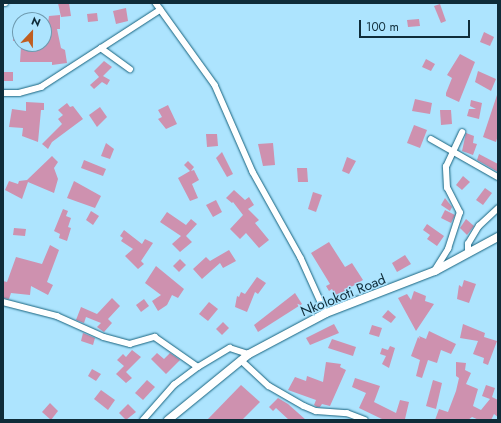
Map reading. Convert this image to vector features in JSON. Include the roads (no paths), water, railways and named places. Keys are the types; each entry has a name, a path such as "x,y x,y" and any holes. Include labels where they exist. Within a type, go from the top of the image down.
{"main road":[{"name":"Nkolokoti Road","path":"168,420 249,354 326,312 435,271 498,237"}],"street":[{"path":"156,3 216,86 253,172 301,258 326,312"},
{"path":"3,93 19,93 41,87 160,10"},
{"path":"100,48 130,69"},
{"path":"435,271 448,249 460,212 447,188 446,167 462,132"},
{"path":"431,139 498,177"},
{"path":"468,254 468,244 479,226 498,208"},
{"path":"3,302 57,316 104,337 130,344 155,337 198,367"},
{"path":"143,420 174,385 198,367 230,348 249,354"},
{"path":"241,360 269,386 304,406 316,411 347,413 365,420"}]}
